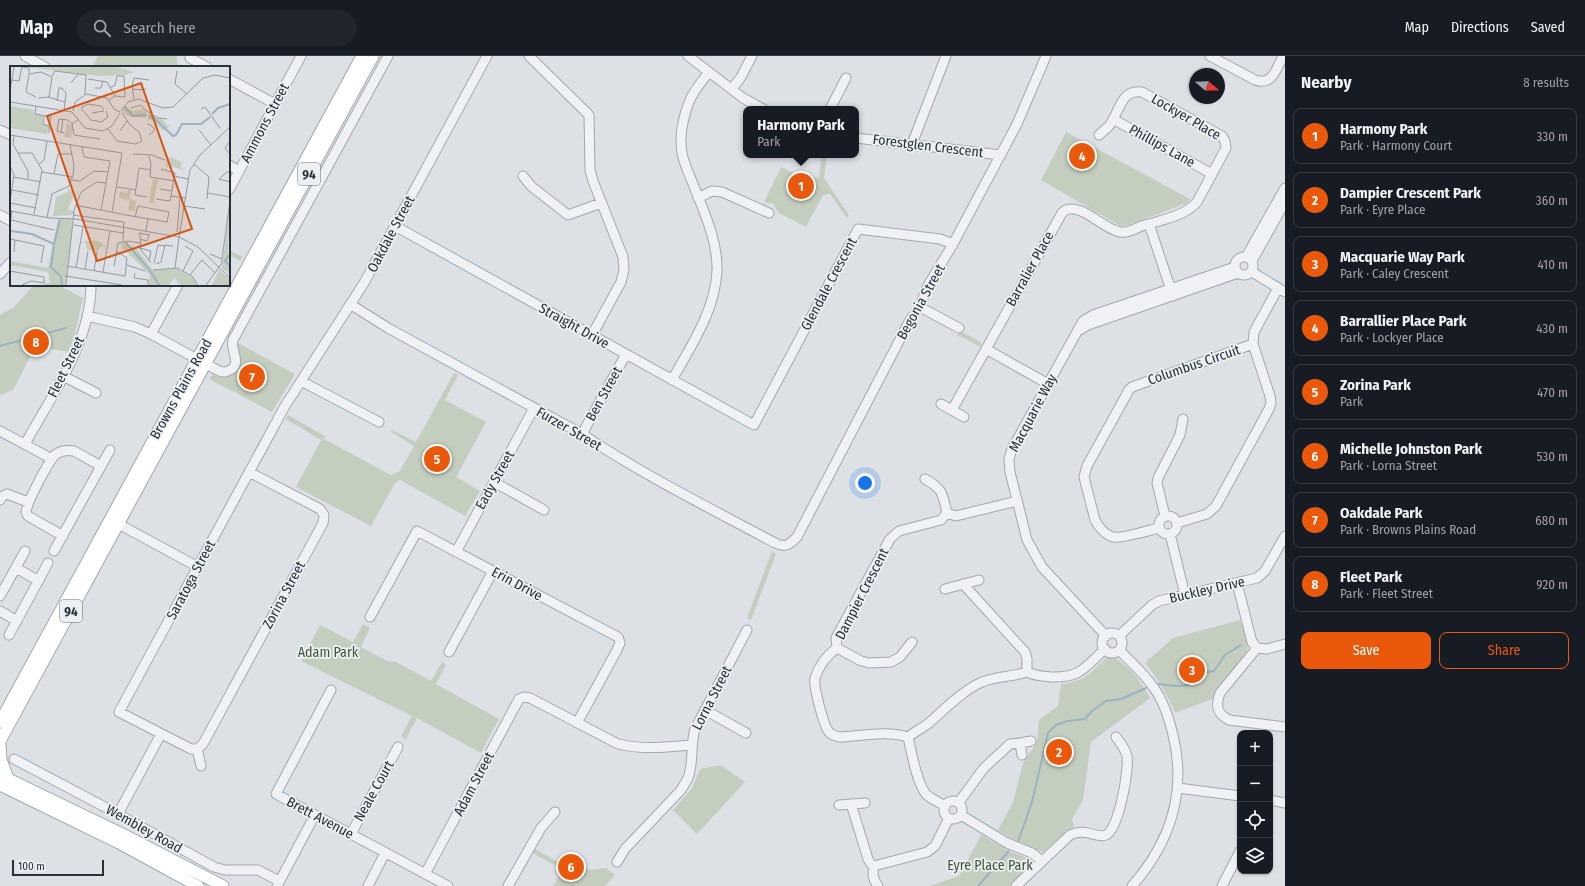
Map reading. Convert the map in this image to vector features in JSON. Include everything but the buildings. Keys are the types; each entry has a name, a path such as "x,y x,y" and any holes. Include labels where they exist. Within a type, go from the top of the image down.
{"main road":[{"name":"Browns Plains Road","path":"202,362 362,56"},
{"name":"Browns Plains Road","path":"0,743 5,722 202,362 373,56"},
{"path":"0,734 5,722"},
{"path":"0,743 2,782"},
{"name":"Wembley Road","path":"2,782 198,886"},
{"name":"Wembley Road","path":"2,782 124,834 222,886"}],"street":[{"path":"25,56 44,66"},
{"name":"Ammons Street","path":"230,188 301,56"},
{"name":"Browns Plains Road","path":"202,362 222,372 228,371 234,367 236,360 232,347 233,340 388,56"},
{"name":"Oakdale Street","path":"285,406 364,282 487,56"},
{"path":"529,56 588,115 590,170 601,203 623,257 624,270 621,282 592,335"},
{"path":"688,56 755,106"},
{"path":"732,89 741,77 752,56"},
{"path":"912,144 946,56"},
{"name":"Begonia Street","path":"790,544 797,537 910,320 920,307 927,287 953,244 1017,124 1046,56"},
{"path":"1210,56 1263,83 1270,80 1283,56"},
{"path":"190,58 205,66"},
{"path":"672,380 703,324 711,305 717,271 716,251 712,232 682,153 681,136 684,118 690,101 709,72"},
{"path":"832,106 846,78"},
{"path":"230,80 275,104"},
{"name":"Lockyer Place","path":"1099,135 1109,126 1126,96 1136,91 1142,92 1222,136 1225,141 1226,148 1193,207 1187,211 1149,224"},
{"name":"Phillips Lane","path":"1112,119 1212,174"},
{"path":"0,130 10,135"},
{"name":"Forestglen Crescent","path":"859,138 1000,155"},
{"path":"230,166 239,171"},
{"path":"523,176 531,186 568,215 601,203"},
{"path":"1249,259 1283,202 1285,188"},
{"path":"698,198 712,191 722,192 769,213"},
{"name":"Barralier Place","path":"952,410 1062,213 1069,208 1077,209 1114,230 1121,232 1128,232 1149,224"},
{"path":"0,215 10,220"},
{"path":"1149,224 1172,292"},
{"name":"Straight Drive","path":"394,226 754,425"},
{"name":"Glendale Crescent","path":"754,425 858,229 940,239 953,244"},
{"path":"1238,259 1249,259 1254,266 1252,272 1245,276 1236,270 1238,259"},
{"path":"0,274 10,263"},
{"name":"Macquarie Way","path":"1106,636 1042,567 1027,540 1010,472 1009,459 1012,449 1077,332 1088,325 1172,292 1236,270"},
{"path":"1252,272 1282,290 1254,332 1253,344"},
{"name":"Fleet Street","path":"25,444 78,349 91,302 91,286"},
{"path":"151,334 177,286"},
{"name":"Furzer Street","path":"350,304 388,328 582,434 612,454 775,543 782,546 790,544"},
{"path":"920,307 959,328"},
{"path":"87,316 135,327 151,334 202,362"},
{"name":"Columbus Circuit","path":"1159,528 1116,538 1108,534 1097,524 1095,520 1084,477 1087,466 1132,387 1253,344 1271,403 1216,506 1207,514 1176,523"},
{"path":"986,349 1048,384"},
{"name":"Ben Street","path":"582,434 626,354"},
{"path":"63,376 96,393"},
{"path":"301,381 379,422"},
{"path":"941,404 964,417"},
{"name":"Saratoga Street","path":"161,734 119,712 285,406"},
{"name":"Eady Street","path":"456,552 534,408"},
{"path":"1165,516 1158,478 1180,435 1183,419"},
{"path":"2,432 48,457"},
{"path":"62,536 28,516 26,512 28,502 48,457 62,451 69,450 101,466"},
{"path":"54,551 110,450"},
{"name":"Zorina Street","path":"197,749 203,744 323,523 324,515 320,509 249,472"},
{"path":"925,479 938,486 941,491 947,513 956,516 1017,501"},
{"path":"494,482 544,510"},
{"path":"0,500 7,494 28,502"},
{"name":"Dampier Crescent","path":"908,737 899,734 840,737 833,736 828,730 815,688 815,677 828,654 837,648 836,638 890,539 899,531 941,520 947,513"},
{"path":"1165,516 1174,518 1176,523 1176,529 1170,534 1164,534 1159,528 1159,522 1165,516"},
{"path":"114,522 198,567"},
{"name":"Erin Drive","path":"370,617 417,531 618,637 620,643 617,650 577,723"},
{"path":"1170,534 1185,595"},
{"name":"Buckley Drive","path":"1119,636 1152,605 1159,601 1257,578 1265,571 1285,536"},
{"path":"0,596 25,551"},
{"path":"9,635 48,563"},
{"path":"16,568 39,580"},
{"path":"449,652 493,571"},
{"path":"944,589 979,580"},
{"path":"1237,583 1252,642 1257,648 1267,649 1285,644"},
{"path":"962,584 1025,652 1027,659 1027,672"},
{"path":"0,611 17,621"},
{"name":"Lorna Street","path":"617,862 625,849 681,790 688,778 695,729 747,630"},
{"path":"1111,633 1119,636 1122,643 1119,650 1113,652 1105,650 1103,644 1106,636 1111,633"},
{"path":"837,648 861,661 869,663 891,662 900,657 912,642"},
{"path":"1257,648 1220,693 1217,700 1219,713 1229,720 1285,727"},
{"path":"945,806 930,797 923,788 912,757 908,737 926,725 971,688 992,679 1027,672 1036,676 1064,677 1073,675 1081,671 1105,650"},
{"path":"1119,650 1146,676 1162,701 1172,728 1177,750 1178,788 1172,816 1157,854 1132,886"},
{"name":"Brett Avenue","path":"331,690 276,794 448,886"},
{"name":"Adam Street","path":"425,874 520,699 522,692 530,698 618,744 644,749 692,745"},
{"path":"705,710 746,733"},
{"path":"118,814 161,734 191,749 197,749 201,766"},
{"path":"1016,886 1070,835 1083,831 1101,836 1106,835 1114,827 1125,788 1127,757 1124,747 1116,737"},
{"path":"958,802 984,768 1010,744 1031,741"},
{"path":"1020,742 1022,755"},
{"name":"Neale Court","path":"351,834 398,747"},
{"name":"Wembley Road","path":"14,759 118,814 214,868 225,870 258,870 278,884"},
{"path":"1178,788 1237,796"},
{"path":"945,806 953,801 958,802"},
{"path":"1273,801 1285,803"},
{"path":"958,802 962,810 961,815"},
{"path":"839,805 865,803"},
{"path":"851,804 868,859 874,866 874,879 878,886"},
{"path":"945,806 944,811 949,818"},
{"path":"508,886 541,828 555,812"},
{"path":"278,884 315,815"},
{"path":"949,818 957,818 961,815"},
{"path":"961,815 1007,843 1032,853 1042,861"},
{"path":"874,866 920,854 932,849 949,818"},
{"path":"368,886 385,853"},
{"path":"1222,886 1237,857"}],"green space":[{"path":"98,56 177,56 177,63 180,66 93,66"},
{"path":"1066,132 1190,199 1187,203 1129,225 1120,226 1041,180"},
{"path":"822,158 827,158 824,178 849,215 847,218 830,194 823,195 806,227 779,213 773,204 764,202 781,167 798,175 819,178"},
{"path":"230,250 243,257 240,261 230,256"},
{"path":"33,286 60,286 83,298 74,338 68,352 36,346 13,390 0,395 0,315 14,307"},
{"path":"962,327 962,332 981,342 981,347 960,336 957,337"},
{"path":"238,343 295,374 272,412 209,379 213,374 222,376 239,363 240,357 236,347"},
{"path":"454,373 458,375 445,400 486,422 456,477 480,491 465,516 400,480 395,483 371,526 296,487 321,440 286,419 288,415 325,436 324,439 391,475 400,471 414,446 391,432 392,430 416,442"},
{"path":"772,551 776,554 751,620 747,618"},
{"path":"1240,620 1248,643 1247,651 1212,699 1175,713 1162,687 1145,663 1173,638"},
{"name":"Adam Park","path":"363,624 370,628 361,647 387,661 396,662 431,681 442,662 446,665 436,684 499,719 481,753 417,718 406,739 401,736 412,716 301,661 320,625 353,642"},
{"path":"1110,656 1123,663 1133,673 1150,698 1091,742 1083,800 1072,819 1074,826 1043,852 1020,844 998,830 1013,802 1023,763 1037,742 1039,720 1058,706 1061,684 1074,682 1086,676"},
{"path":"721,765 745,782 697,834 673,810 692,788 700,769"},
{"name":"Eyre Place Park","path":"981,835 1011,852 1030,859 1033,862 1032,865 1011,886 929,886 959,876"},
{"path":"535,849 565,866 571,858 589,870 606,868 615,875 605,886 553,886 563,870 533,853"}],"waterway":[{"path":"0,346 66,328"},
{"path":"1158,684 1172,686 1184,686 1190,684 1201,678 1206,672 1214,671 1225,655 1241,645"},
{"path":"1018,842 1032,802 1048,733 1056,725 1068,721 1085,719 1092,711 1106,701 1121,699 1146,688"},
{"path":"978,886 1009,851"}],"place":[{"name":"Barrallier Place Park","path":"1082,156"},
{"name":"Harmony Park","path":"801,186"},
{"name":"Fleet Park","path":"36,342"},
{"name":"Oakdale Park","path":"252,377"},
{"name":"Zorina Park","path":"437,459"},
{"name":"Macquarie Way Park","path":"1192,670"},
{"name":"Dampier Crescent Park","path":"1059,752"},
{"name":"Michelle Johnston Park","path":"571,867"}]}
